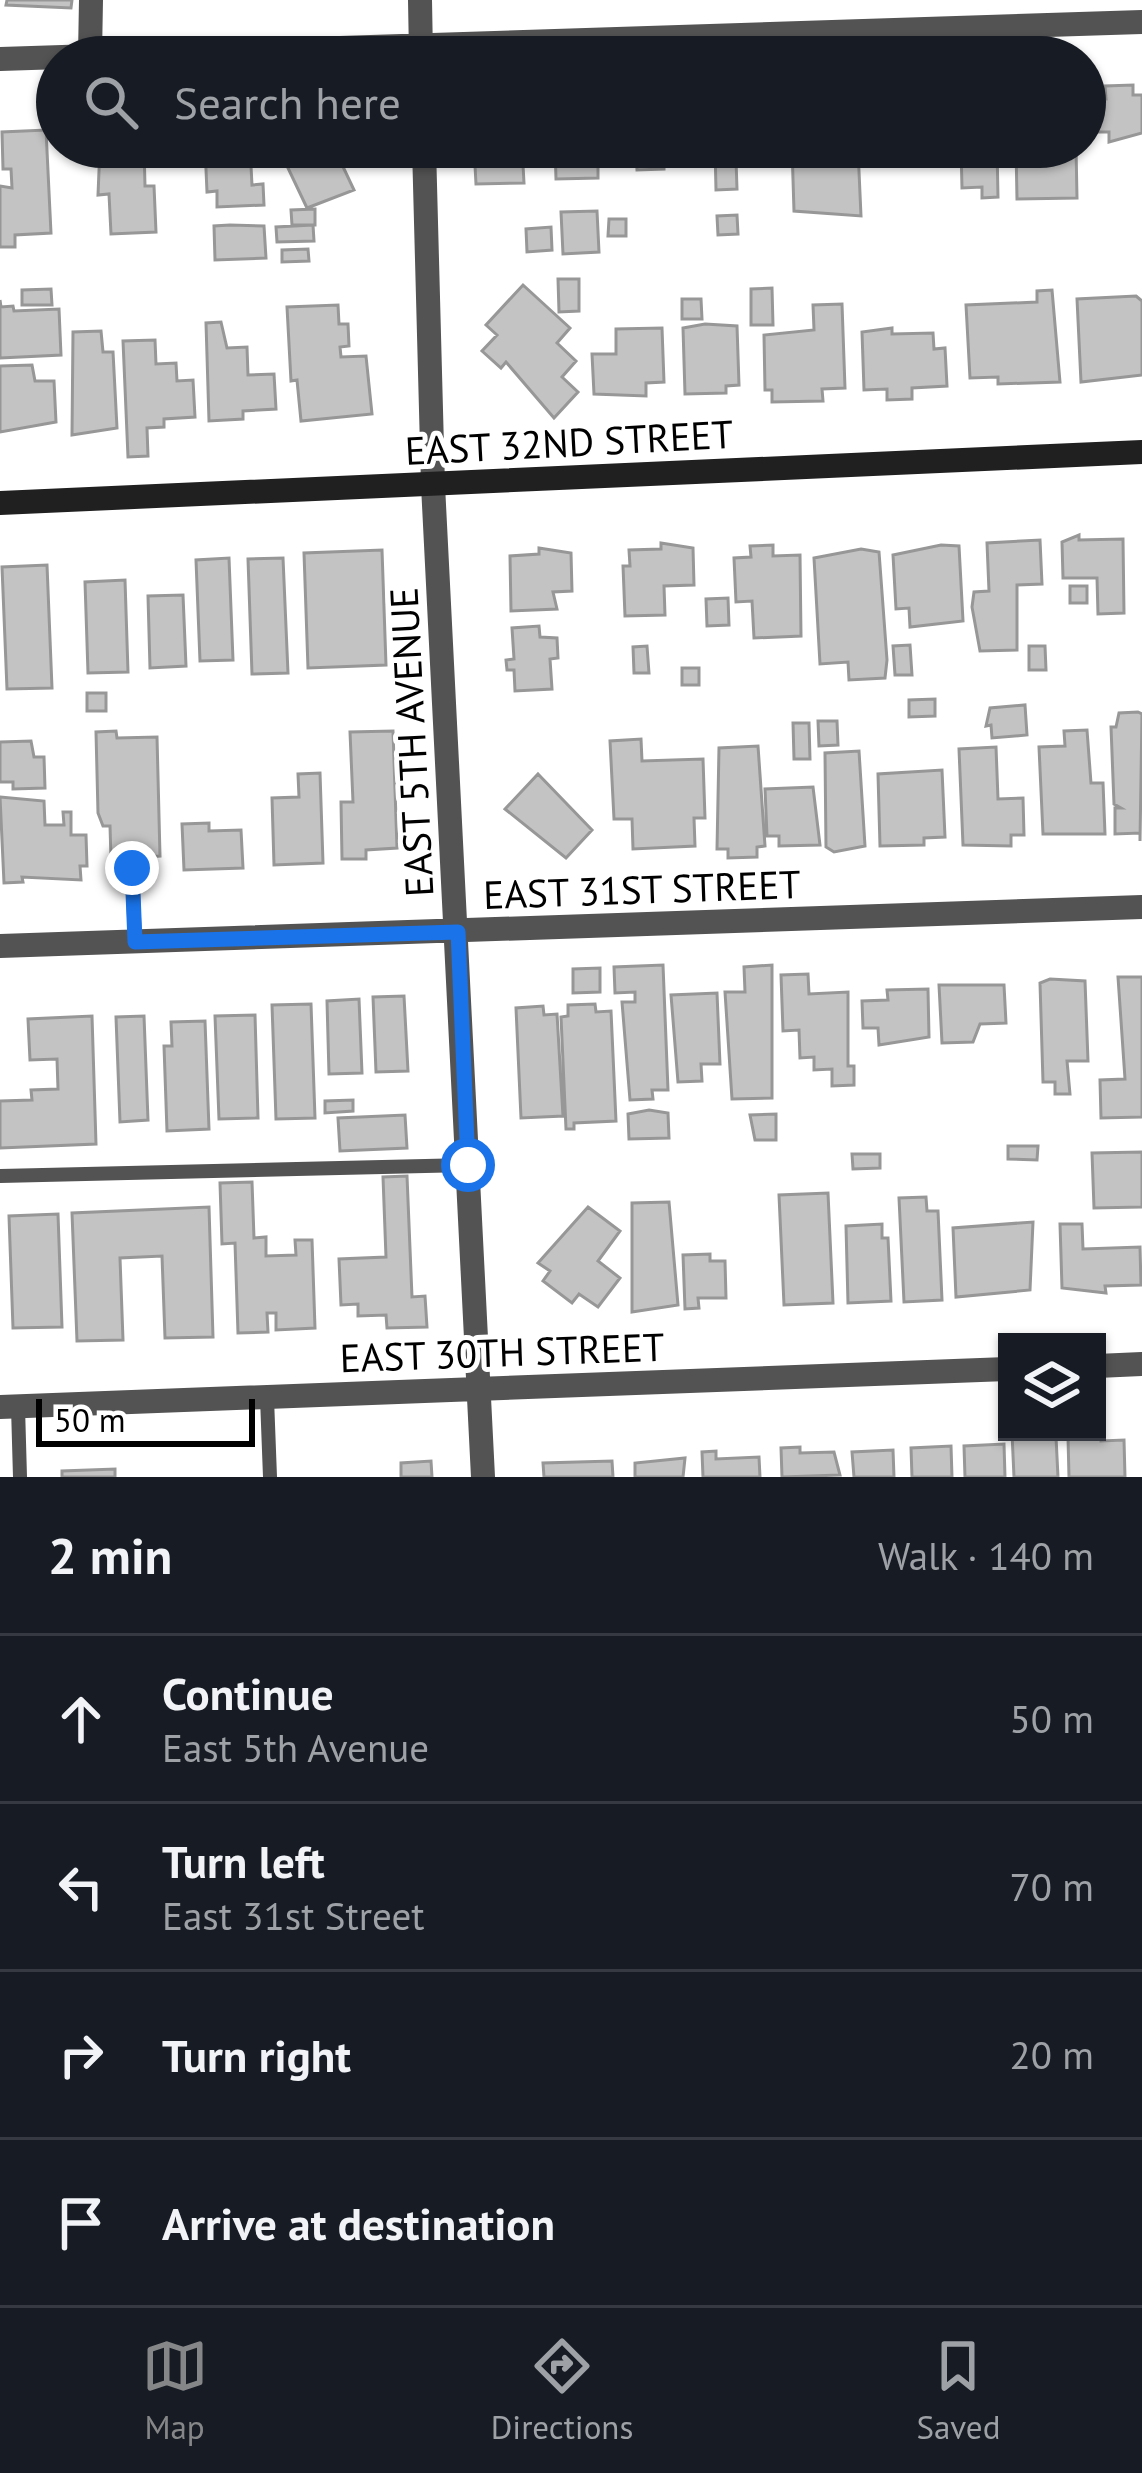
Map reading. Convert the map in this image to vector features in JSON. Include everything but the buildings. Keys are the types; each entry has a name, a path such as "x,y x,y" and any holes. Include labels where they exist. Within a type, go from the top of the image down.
{"street":[{"path":"90,36 91,0"},
{"path":"420,0 421,36"},
{"path":"782,36 1142,22"},
{"path":"0,58 36,57"},
{"name":"EAST 5TH AVENUE","path":"425,168 433,485 483,1477"},
{"name":"EAST 32ND STREET","path":"0,503 1142,452"},
{"name":"EAST 31ST STREET","path":"0,946 1142,907"},
{"path":"1106,1366 1142,1364"},
{"name":"EAST 30TH STREET","path":"9,1407 998,1369"}],"lane":[{"path":"132,868 135,942"},
{"path":"0,1176 468,1165"},
{"path":"267,1397 270,1477"},
{"path":"9,1407 20,1477"}],"route":[{"path":"132,868 135,942 458,932 468,1165"}]}
